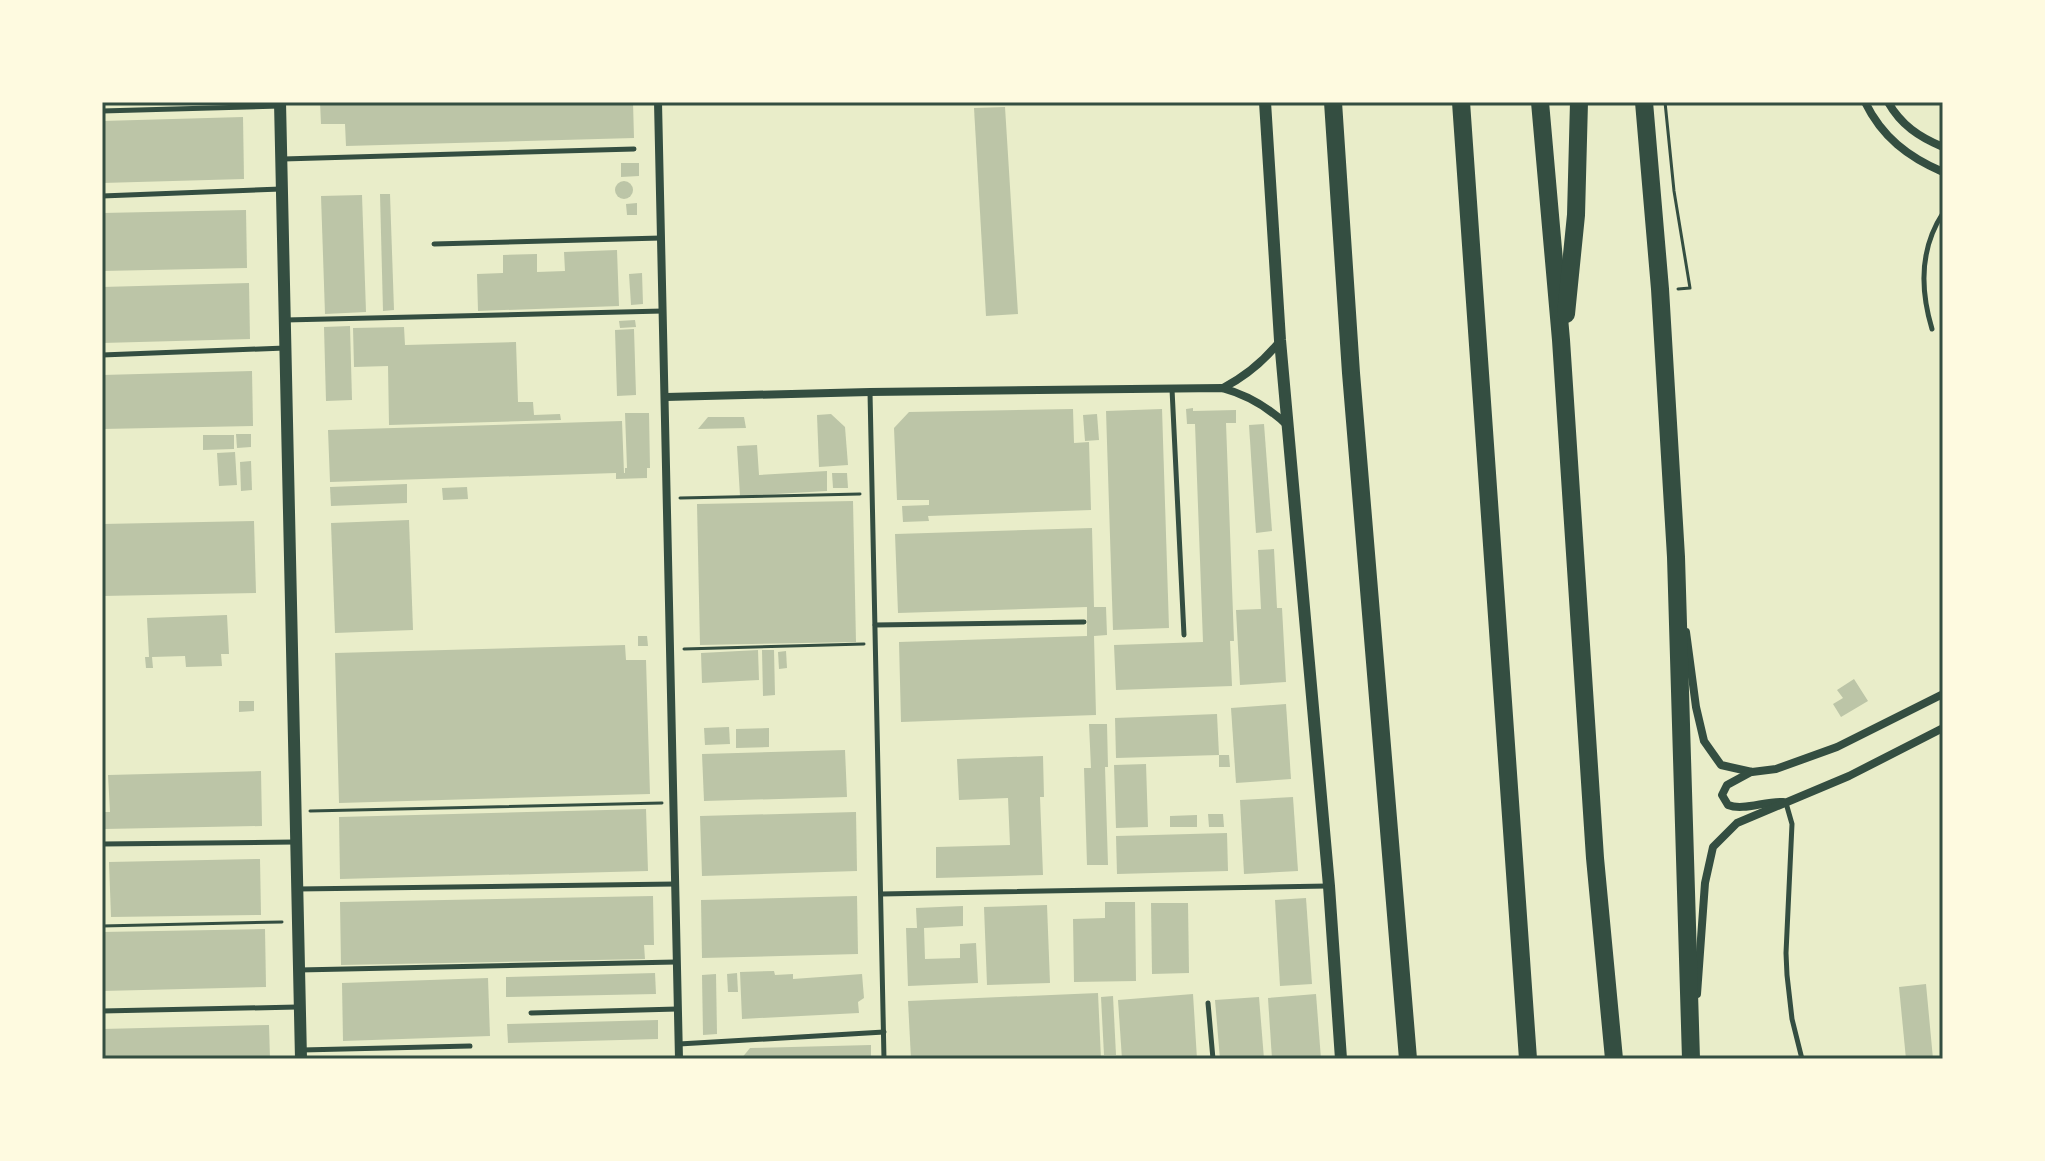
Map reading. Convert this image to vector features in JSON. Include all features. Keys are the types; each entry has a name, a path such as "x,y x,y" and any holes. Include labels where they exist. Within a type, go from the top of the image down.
{"highway":[{"path":"1333,102 1352,389 1408,1059"},
{"path":"1461,102 1528,1058"},
{"path":"1540,102 1561,340 1595,858 1614,1059"},
{"path":"1561,340 1575,227 1579,102"},
{"path":"1644,102 1660,289 1676,557 1692,1059"}],"street":[{"path":"658,102 679,1059"},
{"path":"1265,102 1280,340 1329,886 1341,1059"},
{"path":"1865,102 1873,118 1893,143 1943,172"},
{"path":"1888,102 1908,127 1943,147"},
{"path":"280,104 301,1054"},
{"path":"1222,388 1249,373 1280,340"},
{"path":"666,397 1222,388 1251,398 1287,425"},
{"path":"1676,557 1696,707 1704,741 1721,765 1752,772 1776,769 1837,747 1943,694"},
{"path":"1692,1059 1705,883 1713,847 1737,823 1849,776 1943,728"},
{"path":"1752,772 1727,785 1722,795 1728,805 1786,803"}],"lane":[{"path":"102,111 280,104"},
{"path":"281,159 634,149"},
{"path":"102,196 282,189"},
{"path":"1932,329 1926,310 1923,271 1932,234 1943,213"},
{"path":"434,244 662,238"},
{"path":"285,320 664,311"},
{"path":"102,355 285,348"},
{"path":"1172,388 1184,635"},
{"path":"870,392 884,1059"},
{"path":"875,625 1084,622"},
{"path":"1786,803 1792,824 1787,975 1792,1019 1802,1059"},
{"path":"102,844 296,842"},
{"path":"297,889 676,884"},
{"path":"881,894 1329,886"},
{"path":"299,970 677,962"},
{"path":"1208,1003 1213,1059"},
{"path":"102,1011 300,1007"},
{"path":"531,1013 678,1009"},
{"path":"679,1044 884,1032"},
{"path":"301,1054 470,1046"}],"path":[{"path":"1660,289 1690,288 1674,191 1665,102"},
{"path":"668,499 872,494"},
{"path":"671,649 876,644"},
{"path":"296,811 674,803"},
{"path":"102,926 298,921"}],"building":[{"path":"320,102 633,102 634,138 346,146 345,124 321,124"},
{"path":"1005,107 1018,314 986,316 974,108"},
{"path":"243,117 244,179 102,183 102,121"},
{"path":"621,163 639,163 639,176 621,177"},
{"path":"624,181 633,190 624,199 615,190"},
{"path":"380,194 390,194 394,310 383,311"},
{"path":"362,195 366,312 325,314 321,196"},
{"path":"637,203 637,215 627,215 626,204"},
{"path":"246,210 247,268 102,271 102,213"},
{"path":"617,250 619,306 478,311 477,274 503,273 503,255 537,254 537,272 565,271 564,252"},
{"path":"642,273 643,304 631,305 629,274"},
{"path":"249,283 250,339 102,343 102,287"},
{"path":"635,320 636,327 620,328 619,321"},
{"path":"350,326 352,400 326,401 324,327"},
{"path":"404,327 405,345 516,342 518,402 533,402 534,415 560,414 561,420 389,425 388,366 354,367 353,328"},
{"path":"634,329 636,395 617,396 615,330"},
{"path":"252,371 253,426 102,429 102,375"},
{"path":"1193,408 1193,411 1236,410 1236,423 1226,423 1234,641 1230,641 1232,686 1116,690 1114,645 1203,642 1195,424 1187,424 1186,409"},
{"path":"1073,409 1074,443 1089,442 1091,510 928,516 929,521 903,522 902,506 929,505 929,500 897,500 894,428 909,412"},
{"path":"1162,409 1169,628 1113,630 1106,411"},
{"path":"625,413 649,413 650,468 647,468 647,478 616,479 616,473 330,482 328,430 622,421 625,473"},
{"path":"831,414 845,427 848,465 819,467 817,415"},
{"path":"1097,414 1099,440 1085,441 1083,415"},
{"path":"708,417 744,417 746,428 698,429"},
{"path":"1264,424 1272,531 1256,533 1249,425"},
{"path":"236,434 251,434 251,447 237,448"},
{"path":"203,435 234,435 234,449 203,450"},
{"path":"757,445 759,475 827,471 827,491 740,496 737,446"},
{"path":"235,452 237,485 219,486 217,453"},
{"path":"251,461 252,490 241,491 240,462"},
{"path":"832,473 847,473 848,488 833,488"},
{"path":"407,484 407,503 331,506 330,487"},
{"path":"467,487 468,499 443,500 442,488"},
{"path":"853,501 856,642 700,645 697,504"},
{"path":"409,520 413,630 335,633 331,523"},
{"path":"254,521 256,593 102,596 102,524"},
{"path":"1092,528 1094,607 1106,607 1107,635 1094,636 1096,715 901,722 899,642 1087,636 1087,607 898,613 895,534"},
{"path":"1274,549 1277,608 1282,608 1286,682 1240,685 1236,610 1261,609 1258,550"},
{"path":"227,615 229,654 221,654 222,666 186,667 185,656 152,657 153,668 146,668 145,657 149,657 147,618"},
{"path":"638,636 647,636 648,646 638,646"},
{"path":"625,645 626,660 646,660 650,794 339,803 335,653"},
{"path":"758,650 759,680 702,683 701,653"},
{"path":"762,650 774,650 775,695 763,696"},
{"path":"786,651 787,668 779,669 778,652"},
{"path":"1854,679 1868,701 1841,717 1833,704 1843,698 1837,690"},
{"path":"239,701 254,701 254,711 239,712"},
{"path":"1286,704 1291,779 1236,783 1231,708"},
{"path":"1217,714 1219,755 1116,758 1115,718"},
{"path":"1089,724 1107,724 1108,865 1087,865 1084,768 1091,768"},
{"path":"729,727 730,744 705,745 704,728"},
{"path":"769,728 769,747 736,748 736,729"},
{"path":"845,750 847,797 704,801 702,754"},
{"path":"1219,755 1229,755 1230,767 1219,767"},
{"path":"1043,756 1044,797 1040,797 1043,875 936,878 936,847 1010,845 1008,798 959,800 957,759"},
{"path":"1146,764 1148,827 1116,828 1114,765"},
{"path":"261,771 262,826 104,829 104,812 110,812 108,775"},
{"path":"1293,797 1298,871 1244,874 1240,800"},
{"path":"646,809 648,871 340,879 339,817"},
{"path":"856,812 857,871 702,876 700,816"},
{"path":"1208,814 1223,814 1224,827 1209,827"},
{"path":"1197,815 1197,827 1170,827 1170,816"},
{"path":"1227,833 1228,871 1117,874 1116,836"},
{"path":"260,859 261,915 111,917 109,862"},
{"path":"653,896 654,945 644,945 645,959 341,965 340,902"},
{"path":"857,896 858,954 702,958 701,900"},
{"path":"1306,898 1312,984 1280,986 1275,900"},
{"path":"1105,902 1135,902 1136,981 1074,982 1073,919 1105,918"},
{"path":"1151,903 1188,903 1189,973 1152,974"},
{"path":"1047,905 1050,983 987,985 984,907"},
{"path":"963,906 963,926 924,928 925,959 960,958 960,944 976,943 978,983 908,986 906,928 917,928 916,908"},
{"path":"265,929 266,987 102,991 102,932"},
{"path":"774,971 775,975 793,974 793,979 862,974 864,998 858,1002 859,1013 742,1019 740,972"},
{"path":"655,973 656,994 506,997 506,977"},
{"path":"737,973 738,992 728,992 727,974"},
{"path":"716,974 717,1034 703,1035 702,975"},
{"path":"488,978 490,1036 343,1041 342,983"},
{"path":"1926,984 1933,1059 1906,1059 1899,987"},
{"path":"1098,993 1101,1059 911,1059 908,1001"},
{"path":"1193,994 1197,1059 1122,1059 1118,1000"},
{"path":"1316,994 1321,1059 1272,1059 1268,998"},
{"path":"1113,996 1116,1055 1104,1055 1101,997"},
{"path":"1259,997 1264,1059 1220,1059 1215,1000"},
{"path":"658,1020 658,1039 508,1043 507,1024"},
{"path":"269,1025 270,1059 102,1059 102,1029"},
{"path":"871,1045 871,1059 741,1059 750,1048"}]}
